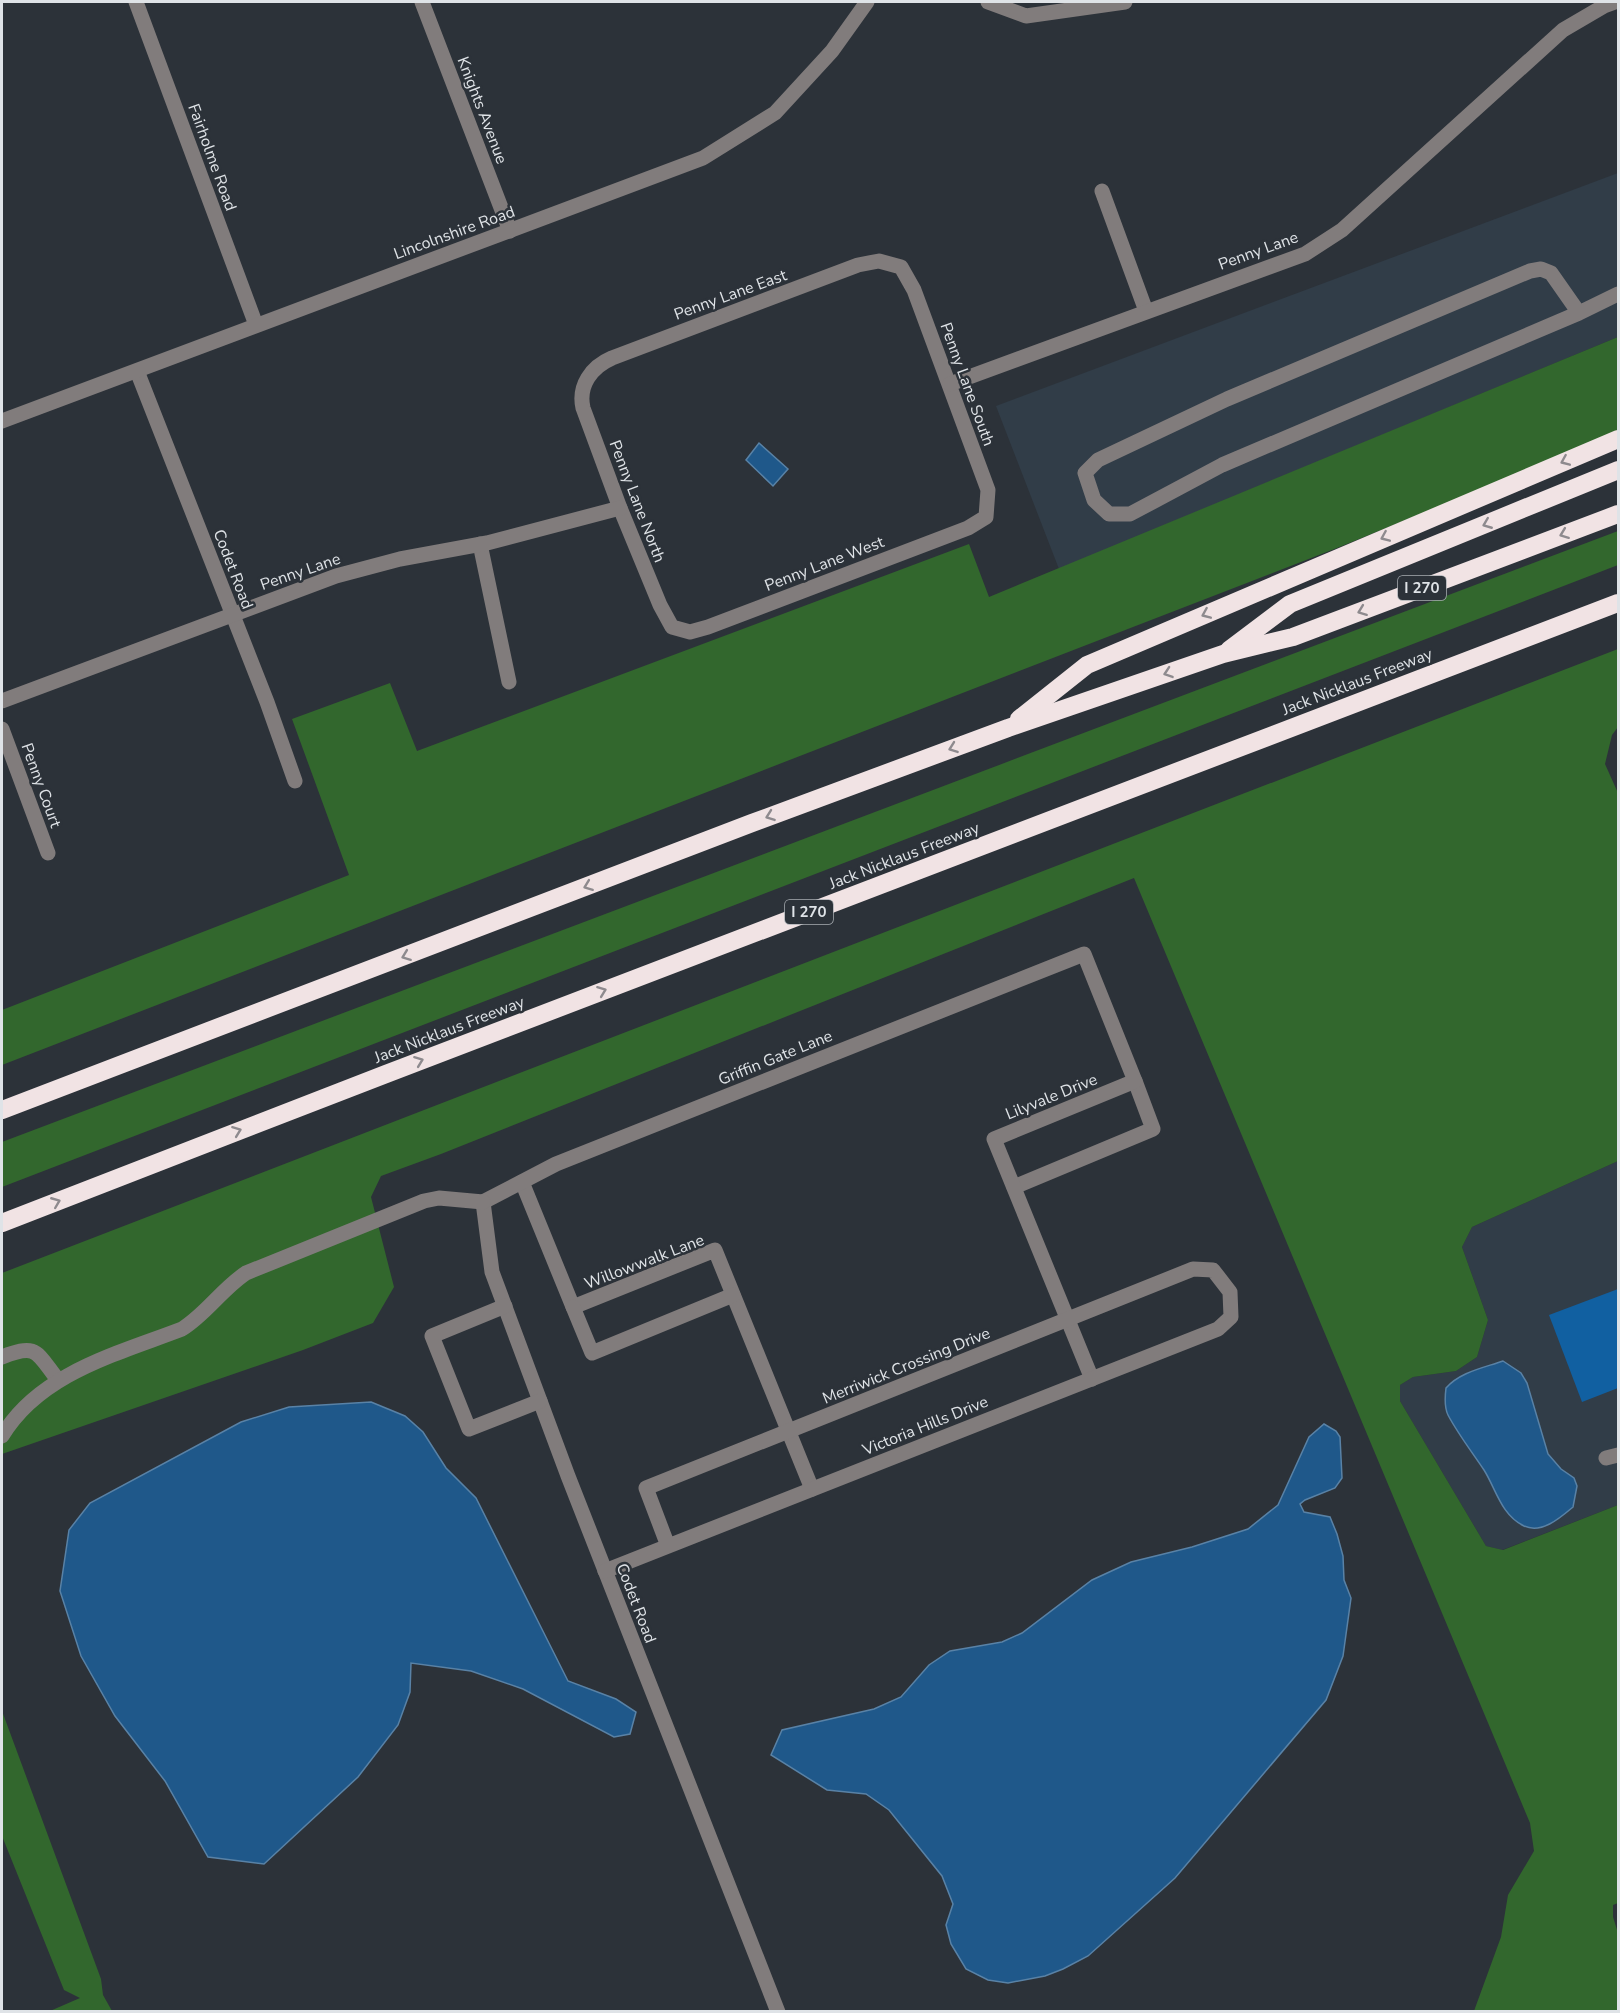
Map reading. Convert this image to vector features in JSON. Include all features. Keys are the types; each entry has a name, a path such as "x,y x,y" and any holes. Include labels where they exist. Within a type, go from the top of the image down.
{"highway":[{"path":"1008,728 1087,665 1618,439"},
{"path":"1223,654 1290,604 1618,471"},
{"name":"I 270","path":"2,1110 752,823 1008,728 1223,654 1293,637 1618,514"},
{"name":"Jack Nicklaus Freeway","path":"2,1223 1618,603"}],"street":[{"name":"Fairholme Road","path":"136,2 256,326"},
{"name":"Knights Avenue","path":"423,2 510,231"},
{"name":"Lincolnshire Road","path":"2,419 137,371 703,158 775,113 832,51 867,2"},
{"path":"988,2 1026,16 1125,2"},
{"name":"Penny Lane","path":"950,384 1305,254 1342,230 1563,30 1615,2"},
{"path":"1102,191 1146,311"},
{"name":"Penny Lane East","path":"582,386 603,361 790,290 858,265 879,261 901,267"},
{"name":"Penny Lane South","path":"901,267 914,290 988,490 986,517"},
{"path":"1579,313 1551,273 1541,268 1530,271 1227,399 1098,460 1085,473 1094,500 1108,514 1130,514 1222,465 1579,313 1618,294"},
{"name":"Codet Road","path":"137,371 267,702 295,781"},
{"name":"Penny Lane North","path":"582,386 580,397 583,408 620,508 660,605 672,627"},
{"name":"Penny Lane","path":"2,701 336,576 400,559 480,544 620,508"},
{"name":"Penny Lane West","path":"672,627 690,632 708,627 968,528 986,517"},
{"path":"480,544 509,682"},
{"name":"Penny Court","path":"2,729 48,853"},
{"name":"Griffin Gate Lane","path":"483,1202 555,1164 1084,954 1135,1081"},
{"path":"1014,1187 1153,1129 1135,1081"},
{"name":"Lilyvale Drive","path":"1092,1379 994,1139 1135,1081"},
{"name":"Willowwalk Lane","path":"522,1182 573,1307 715,1250 812,1489"},
{"path":"2,1436 34,1399 57,1380 182,1329 195,1321 230,1284 246,1273 424,1201 439,1198 483,1202"},
{"name":"Codet Road","path":"483,1202 492,1272 504,1306 778,2012"},
{"name":"Merriwick Crossing Drive","path":"668,1546 645,1488 1193,1269 1213,1270 1230,1292"},
{"name":"Victoria Hills Drive","path":"605,1571 1218,1329 1231,1317 1230,1292"},
{"path":"573,1307 592,1353 734,1295"},
{"path":"504,1306 432,1336 469,1429 540,1401"},
{"path":"2,1357 21,1349 30,1349 39,1356 57,1380"}],"shaded area":[{"path":"1618,173 1618,337 1059,569 996,406"},
{"path":"1618,1161 1618,1505 1502,1550 1486,1546 1400,1401 1400,1385 1413,1377 1456,1371 1477,1357 1488,1320 1462,1247 1472,1227"}],"green space":[{"path":"1618,337 1618,430 1560,457 1337,548 2,1065 2,1010 349,875 292,719 390,683 417,751 969,544 989,597"},
{"path":"1618,531 1618,565 2,1187 2,1142"},
{"path":"1618,649 1618,727 1612,735 1605,764 1618,793 1618,1161 1472,1227 1462,1247 1488,1320 1477,1357 1456,1371 1413,1377 1400,1385 1400,1401 1486,1546 1503,1550 1618,1505 1618,1903 1613,1905 1613,1917 1618,1933 1618,2011 1474,2011 1501,1937 1508,1895 1534,1851 1530,1823 1134,878 381,1176 371,1197 394,1287 373,1323 303,1350 2,1454 2,1273"},
{"path":"2,1711 101,1979 103,1995 112,2011 50,2011 80,1998 64,1990 2,1836"}],"water":[{"path":"759,443 788,469 773,486 746,460"},
{"path":"1503,1361 1521,1373 1527,1383 1548,1454 1561,1469 1574,1478 1577,1486 1573,1507 1550,1524 1537,1528 1524,1526 1504,1508 1484,1470 1456,1429 1446,1409 1446,1388 1458,1378 1472,1371"},
{"path":"371,1402 405,1416 423,1432 446,1468 476,1498 568,1681 616,1699 636,1712 630,1734 614,1737 523,1689 471,1671 411,1663 410,1692 398,1725 358,1777 264,1864 208,1857 165,1781 115,1716 81,1656 60,1591 69,1530 90,1503 241,1422 289,1407"},
{"path":"1324,1424 1336,1431 1340,1437 1342,1478 1335,1488 1300,1504 1304,1512 1330,1517 1343,1556 1344,1580 1351,1598 1343,1656 1326,1700 1175,1878 1088,1956 1045,1976 1008,1983 988,1980 966,1969 951,1944 946,1925 953,1904 942,1876 889,1810 866,1794 827,1790 771,1755 782,1730 874,1709 901,1697 929,1665 950,1651 1002,1642 1022,1633 1092,1580 1131,1562 1192,1547 1248,1529 1278,1505 1309,1437"}],"building":[{"path":"1618,1289 1618,1388 1582,1402 1549,1315"}]}
